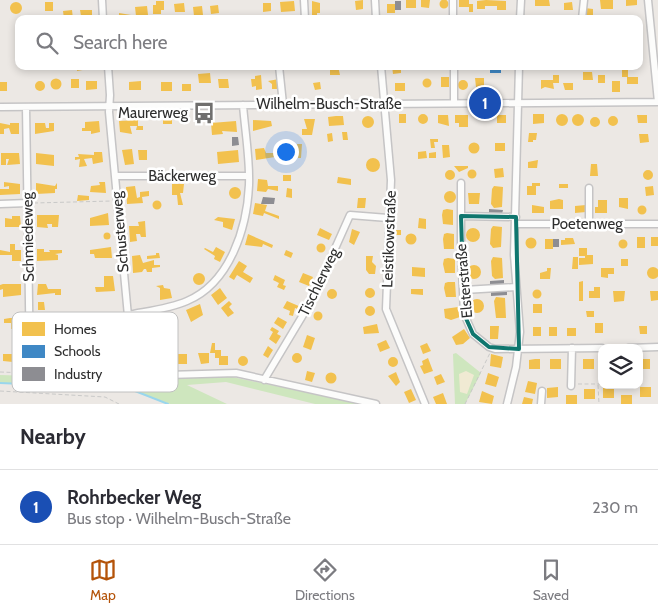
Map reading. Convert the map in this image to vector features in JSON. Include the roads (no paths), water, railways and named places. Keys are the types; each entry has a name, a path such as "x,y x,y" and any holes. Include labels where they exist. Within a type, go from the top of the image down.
{"street":[{"path":"102,0 103,15"},
{"path":"304,0 305,15"},
{"path":"374,0 376,15"},
{"path":"453,0 453,15"},
{"path":"520,15 521,0"},
{"path":"582,15 584,0"},
{"path":"648,0 658,102"},
{"name":"Schusterweg","path":"108,70 127,312"},
{"path":"279,70 283,104"},
{"name":"Leistikowstraße","path":"381,70 391,180 388,218 386,309 425,404"},
{"path":"454,70 454,103"},
{"path":"507,404 519,349 520,314 516,287 515,224 519,70"},
{"name":"Wilhelm-Busch-Straße","path":"0,107 658,102"},
{"path":"136,312 188,301 207,289 217,279 236,247 249,192 243,104"},
{"name":"Schmiedeweg","path":"26,107 29,312"},
{"name":"Bäckerweg","path":"115,176 249,176"},
{"name":"Elsterstraße","path":"461,183 464,314 468,325 481,342 493,348 519,349"},
{"path":"589,188 589,224"},
{"path":"0,204 28,203"},
{"name":"Tischlerweg","path":"264,380 312,300 350,215 388,218"},
{"path":"461,216 516,217"},
{"name":"Poetenweg","path":"515,224 658,224"},
{"path":"464,290 516,287"},
{"path":"643,348 658,347"},
{"path":"571,385 572,348"},
{"path":"519,349 598,348"},
{"path":"178,375 236,373 376,404"},
{"path":"541,404 542,391"}],"waterway":[{"path":"0,383 12,384"},
{"path":"138,392 168,404"}],"place":[{"name":"Rohrbecker Weg","path":"485,103"},
{"name":"Maurerweg","path":"204,113"}]}
